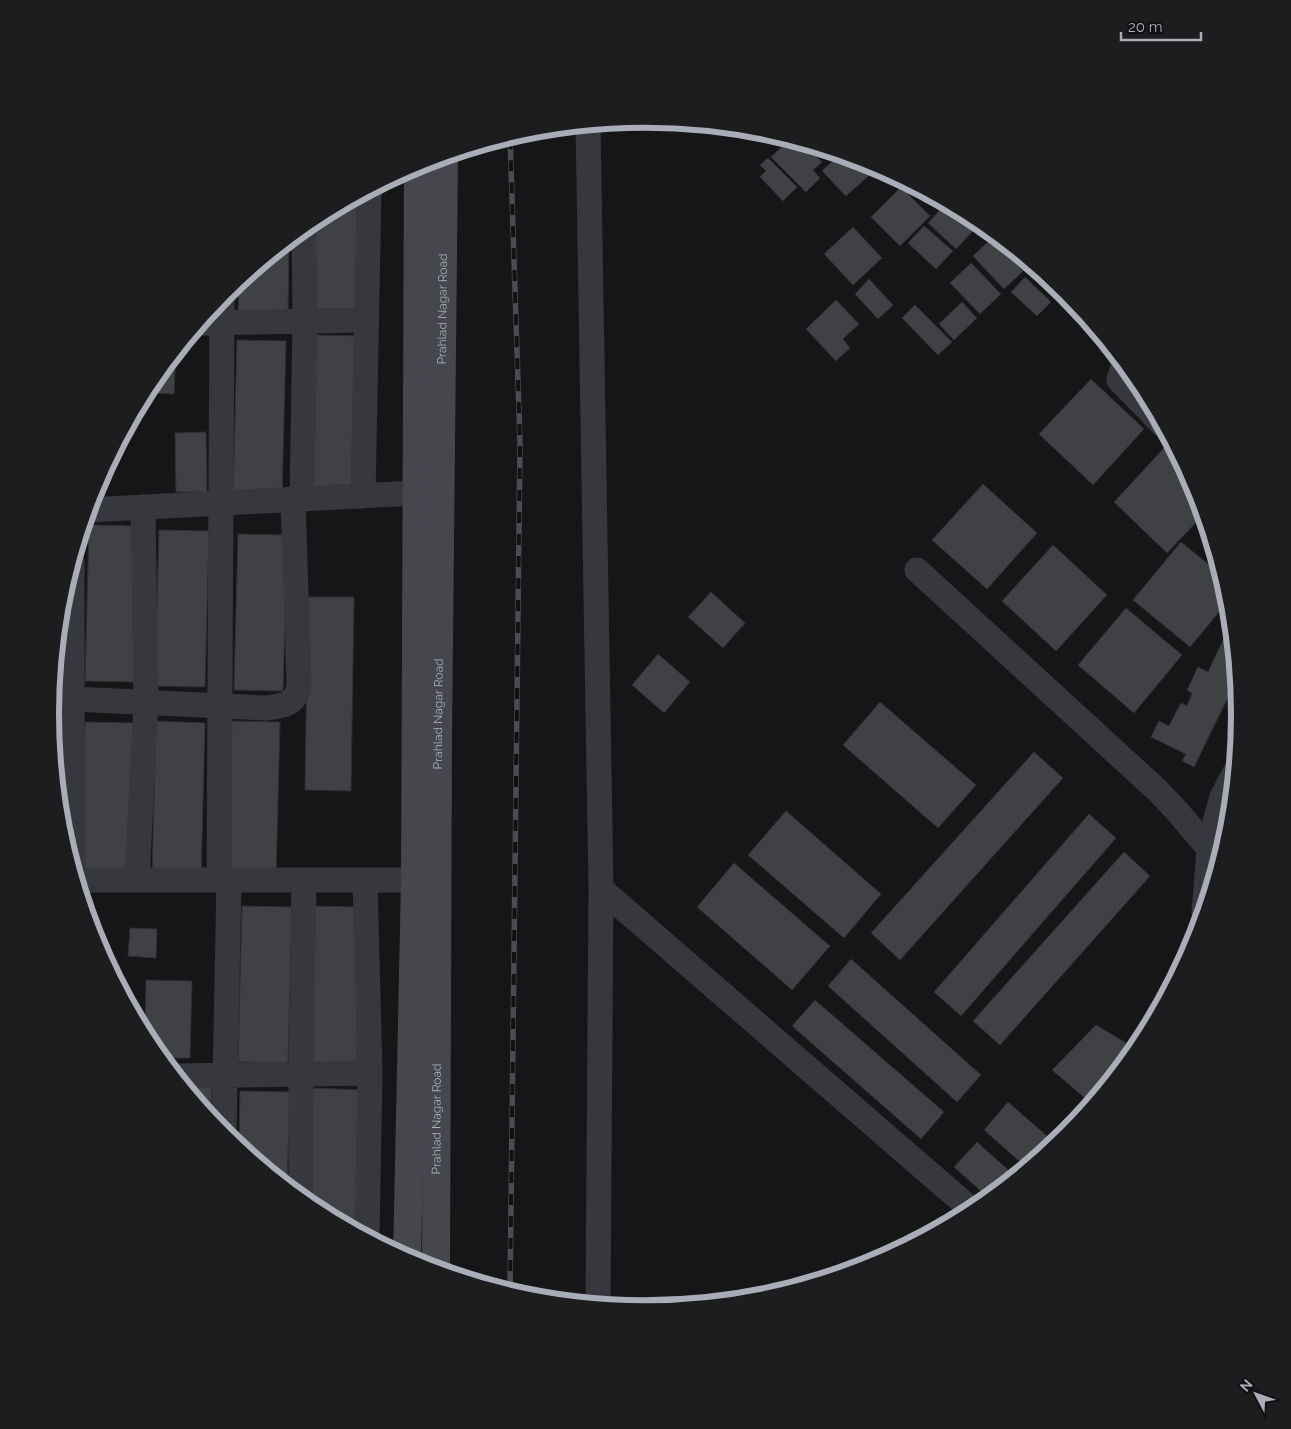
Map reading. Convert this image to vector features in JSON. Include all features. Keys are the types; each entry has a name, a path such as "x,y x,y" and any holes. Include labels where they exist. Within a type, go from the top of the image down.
{"street":[{"path":"588,131 601,889 598,1299"},
{"name":"Prahlad Nagar Road","path":"428,492 444,164"},
{"name":"Prahlad Nagar Road","path":"418,173 428,492 426,880 436,1262"},
{"path":"363,496 369,197"},
{"path":"61,700 266,708 288,704 298,693 297,500 305,321 304,238"},
{"path":"224,1122 224,880 219,706 222,503 211,323 366,320"},
{"path":"1121,372 1119,380 1144,405"},
{"path":"96,510 428,492"},
{"path":"137,880 146,702 143,507"},
{"path":"917,570 1157,790 1178,811 1210,850"},
{"path":"68,613 61,700 70,830"},
{"path":"1207,883 1210,850 1222,797 1227,786"},
{"path":"83,880 426,880"},
{"path":"301,1189 300,1074 304,880"},
{"path":"365,880 370,1073 367,1231"},
{"name":"Prahlad Nagar Road","path":"407,1251 426,880"},
{"path":"601,889 966,1205"},
{"path":"183,1076 370,1073"}],"building":[{"path":"784,145 813,153 822,162 813,170 820,178 806,192 771,157"},
{"path":"768,158 797,187 783,201 760,177 766,171 760,165"},
{"path":"835,159 872,173 846,196 822,171"},
{"path":"901,187 930,216 900,246 871,217"},
{"path":"361,201 358,312 308,311 311,233"},
{"path":"942,208 975,229 956,249 928,223"},
{"path":"924,226 953,251 936,269 908,243"},
{"path":"853,227 882,258 853,285 824,254"},
{"path":"990,240 1001,248 1023,271 1004,289 973,256"},
{"path":"289,248 288,315 238,314 239,293"},
{"path":"971,263 1001,294 980,314 950,283"},
{"path":"1025,277 1051,302 1037,316 1011,292"},
{"path":"869,279 893,305 878,319 855,294"},
{"path":"836,300 859,324 843,339 850,348 836,361 806,329"},
{"path":"962,302 977,318 954,340 939,324"},
{"path":"915,305 952,342 938,355 902,318"},
{"path":"313,335 363,336 359,492 309,491"},
{"path":"237,340 286,341 282,497 233,496"},
{"path":"175,364 174,394 155,393"},
{"path":"1091,379 1144,429 1093,485 1039,434"},
{"path":"206,432 207,492 176,492 175,433"},
{"path":"1165,447 1172,455 1199,520 1167,553 1114,502"},
{"path":"983,484 1037,533 987,589 932,540"},
{"path":"90,526 138,526 135,682 85,681"},
{"path":"159,530 209,531 205,687 155,686"},
{"path":"238,534 287,535 283,691 234,690"},
{"path":"1181,542 1213,568 1222,608 1190,647 1133,600"},
{"path":"1053,545 1107,595 1056,651 1002,601"},
{"path":"711,592 745,623 723,648 688,617"},
{"path":"308,597 354,597 351,791 305,790"},
{"path":"1126,608 1182,655 1134,713 1078,665"},
{"path":"1224,638 1227,640 1231,690 1194,767 1182,761 1186,754 1151,737 1159,721 1169,726 1181,703 1187,706 1192,693 1187,690 1198,667 1208,672"},
{"path":"658,654 690,682 664,713 632,685"},
{"path":"880,702 976,785 938,828 843,745"},
{"path":"156,721 205,723 201,878 152,877"},
{"path":"230,721 280,722 276,878 226,877"},
{"path":"85,722 134,723 130,879 82,877"},
{"path":"1034,752 1063,778 900,960 871,933"},
{"path":"786,811 881,894 844,938 748,855"},
{"path":"1089,814 1116,838 961,1016 934,992"},
{"path":"1124,852 1150,876 1000,1045 973,1021"},
{"path":"734,863 830,946 792,990 697,907"},
{"path":"242,906 292,907 288,1063 238,1062"},
{"path":"311,906 360,907 357,1063 307,1062"},
{"path":"130,928 157,929 156,958 128,956"},
{"path":"851,959 981,1075 957,1102 828,986"},
{"path":"146,980 192,981 190,1058 170,1058 145,1021"},
{"path":"815,1000 944,1112 921,1139 792,1026"},
{"path":"1096,1025 1130,1045 1111,1072 1088,1100 1052,1070"},
{"path":"190,1084 212,1085 211,1109"},
{"path":"313,1088 362,1090 358,1226 310,1195"},
{"path":"240,1091 290,1092 287,1179 239,1137"},
{"path":"1008,1102 1050,1139 1022,1164 984,1130"},
{"path":"977,1142 1012,1173 984,1193 954,1167"}],"railway":[{"path":"510,144 520,443 510,1285"}]}
